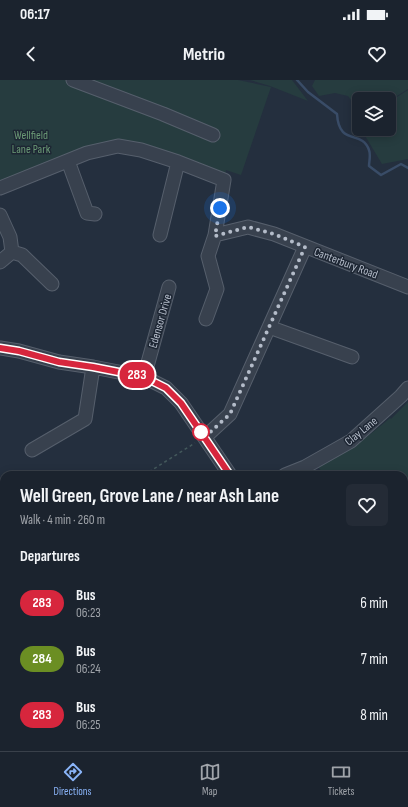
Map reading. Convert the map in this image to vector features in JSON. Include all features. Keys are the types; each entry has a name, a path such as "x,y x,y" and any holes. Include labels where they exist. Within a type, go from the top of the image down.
{"street":[{"path":"72,80 163,114 213,135"},
{"path":"0,188 87,153 118,146 141,150 178,162 224,180 215,236 208,256 217,289 206,319"},
{"path":"68,161 87,213 95,214"},
{"path":"160,235 178,162"},
{"path":"0,215 10,237 12,252"},
{"name":"Canterbury Road","path":"215,236 248,227 274,234 408,286"},
{"path":"205,437 230,414 305,247"},
{"path":"0,262 12,252"},
{"path":"12,252 22,255 52,284"},
{"name":"Edensor Drive","path":"144,377 169,287"},
{"path":"269,327 352,357"},
{"path":"0,348 19,351 59,362 144,377 166,388 181,403 227,471"},
{"path":"32,450 84,418 93,367"},
{"name":"Clay Lane","path":"308,471 351,441 408,388"}],"path":[{"path":"150,471 205,437"}],"green space":[{"name":"Wellfield Lane Park","path":"0,80 238,80 271,87 241,175 226,170 224,180 118,146 0,184"},
{"path":"250,80 292,80 308,101 270,86"},
{"path":"315,80 408,80 408,89 396,97 396,92 352,92 352,101 348,96 335,93 319,96 312,86"},
{"path":"408,90 408,159 382,164 365,136 396,136 396,98"},
{"path":"408,402 408,471 321,471 317,465 347,450 390,418 391,419"}],"waterway":[{"path":"297,80 308,92 337,114 342,131 366,144 370,152 369,166 381,175 401,164 408,168"}],"bus line":[{"name":"283","path":"0,348 19,351 59,362 144,377 166,388 181,403 227,471"}],"route":[{"path":"201,432 205,437 230,414 305,247 274,234 248,227 215,236 220,208"}]}
